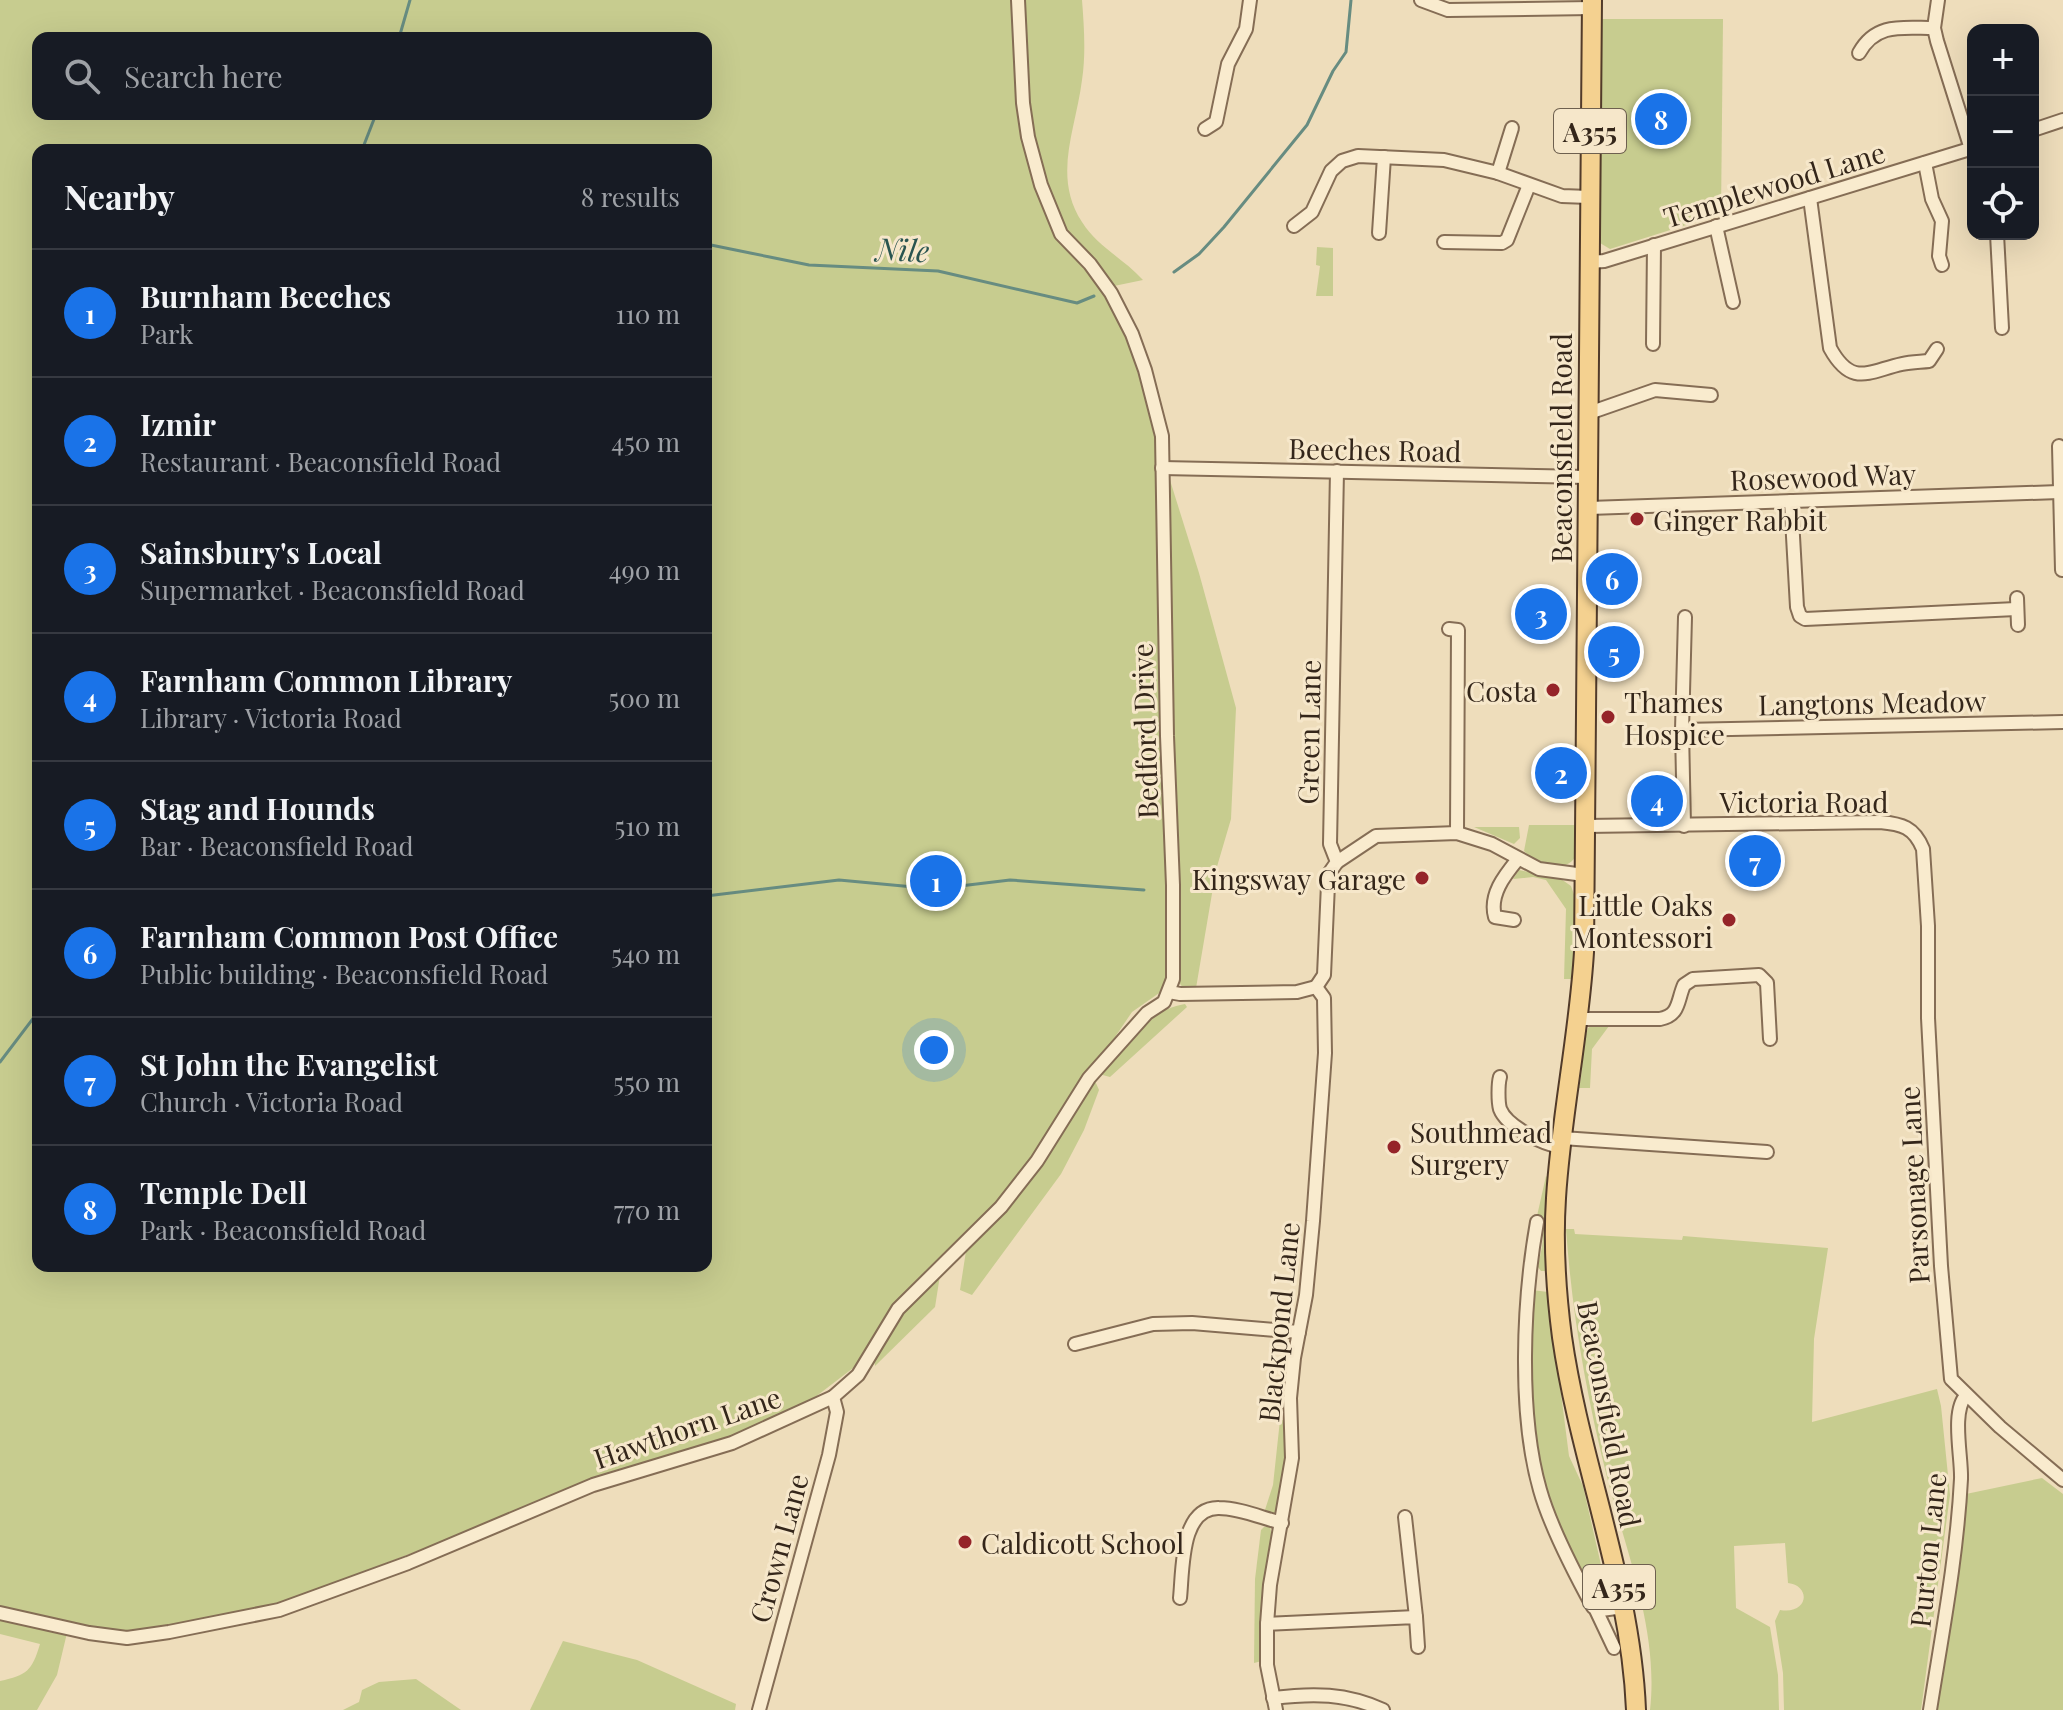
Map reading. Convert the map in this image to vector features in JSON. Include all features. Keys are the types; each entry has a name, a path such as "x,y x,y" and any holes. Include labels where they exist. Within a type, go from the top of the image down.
{"main road":[{"name":"Beaconsfield Road","path":"1592,4 1584,952 1579,1019 1556,1199 1556,1279 1571,1389 1624,1607 1632,1653 1636,1710"}],"street":[{"name":"Bedford Drive","path":"1018,0 1023,103 1028,137 1041,185 1061,234 1090,264 1111,293 1132,334 1162,436 1173,885 1173,979 1169,992"},
{"path":"1205,129 1216,122 1228,64 1246,29 1250,0"},
{"path":"1421,0 1448,10 1556,3 1592,4"},
{"path":"1938,0 1934,28 1967,133"},
{"path":"1859,53 1869,38 1879,31 1934,28"},
{"path":"2039,128 2063,120"},
{"path":"1498,173 1512,128"},
{"name":"Templewood Lane","path":"1589,262 1604,261 1967,150"},
{"path":"1294,226 1312,212 1331,171 1342,161 1358,156 1444,160 1498,173 1562,196 1589,197"},
{"path":"1379,233 1384,157"},
{"path":"1925,163 1932,199 1942,221 1939,256 1942,265"},
{"path":"1444,242 1502,243 1507,240 1529,185"},
{"path":"1810,198 1830,348 1835,357 1853,372 1871,374 1900,365 1934,360"},
{"path":"1716,226 1733,302"},
{"path":"1997,240 2002,328"},
{"path":"1653,344 1654,245"},
{"path":"1589,413 1655,390 1711,395"},
{"path":"2059,446 2057,555 2062,570"},
{"name":"Beeches Road","path":"1162,468 1587,477"},
{"name":"Green Lane","path":"1316,987 1324,975 1328,884 1330,872 1337,862 1330,844 1337,471"},
{"name":"Rosewood Way","path":"1589,508 2059,492"},
{"path":"1791,501 1800,616 1805,619 2016,603 2018,625"},
{"path":"1684,826 1682,730 1685,617"},
{"path":"1457,833 1459,629"},
{"name":"Langtons Meadow","path":"1682,730 2063,722"},
{"name":"Victoria Road","path":"1586,826 1880,822 1910,828 1919,839"},
{"path":"1337,862 1376,836 1457,833 1492,844 1539,869 1584,875"},
{"name":"Parsonage Lane","path":"1919,839 1923,849 1928,926 1928,1018 1941,1266 1951,1379 1966,1396 2063,1480"},
{"path":"1514,920 1495,917 1493,912 1495,895 1518,859"},
{"path":"1579,1019 1671,1017 1677,1009 1684,985 1693,979 1759,975 1767,983 1770,1039"},
{"path":"1169,992 1297,992 1316,987"},
{"name":"Blackpond Lane","path":"1274,1704 1267,1665 1270,1585 1292,1458 1290,1398 1306,1295 1325,1053 1324,998 1316,987"},
{"name":"Hawthorn Lane","path":"0,1613 89,1633 127,1638 279,1610 408,1563 593,1485 732,1443 833,1397 858,1375 898,1309 1001,1207 1037,1161 1089,1078 1147,1013 1164,1002 1169,992"},
{"path":"1500,1077 1497,1088 1499,1107 1506,1117 1538,1141 1767,1152"},
{"path":"1537,1222 1527,1307 1526,1396 1539,1485 1580,1581 1614,1648"},
{"name":"Beaconsfield Road","path":"1531,1278 1556,1279"},
{"path":"1075,1344 1153,1324 1192,1323 1299,1332"},
{"name":"Purton Lane","path":"1930,1710 1957,1527 1961,1476 1958,1413 1966,1396"},
{"name":"Crown Lane","path":"759,1710 829,1455 837,1412 833,1397"},
{"path":"1180,1598 1189,1526 1204,1510 1220,1508 1282,1523"},
{"path":"1405,1517 1418,1647"},
{"path":"1596,1610 1624,1607"},
{"path":"1267,1624 1416,1617"},
{"path":"1274,1704 1333,1694 1363,1701 1383,1710"}],"green space":[{"path":"0,0 1015,0 1017,95 1061,241 1091,269 1132,341 1155,440 1169,981 1162,991 1132,1012 1022,1174 986,1217 892,1309 857,1365 810,1401 730,1439 488,1524 258,1612 142,1634 112,1633 0,1609"},
{"path":"1022,0 1082,0 1084,60 1068,152 1068,187 1073,205 1088,231 1143,280 1114,286 1075,243 1055,214 1045,190 1032,137"},
{"path":"1601,19 1723,19 1721,214 1610,249 1600,243"},
{"path":"1317,247 1333,248 1333,296 1316,296 1320,266 1316,265"},
{"path":"1169,477 1236,708 1231,819 1216,870 1196,988 1184,989 1177,980 1165,481"},
{"path":"1529,825 1577,825 1575,857 1557,866 1542,863 1529,855 1524,851"},
{"path":"1474,827 1519,827 1520,838 1514,844"},
{"path":"1519,870 1561,879 1571,886 1576,900 1574,979 1564,979 1566,909 1546,880 1533,877 1513,879"},
{"path":"1185,1004 1187,1007 1110,1077 1099,1074 1146,1022 1170,1008"},
{"path":"1596,1023 1609,1026 1592,1049 1590,1088 1579,1088 1586,1035 1588,1028"},
{"path":"1095,1081 1099,1090 1084,1130 1061,1174 972,1295 960,1290 966,1251 1029,1179"},
{"path":"1546,1176 1551,1181 1550,1266 1547,1271 1541,1271 1538,1267 1543,1234 1537,1216"},
{"path":"1566,1229 1574,1229 1575,1234 1682,1240 1683,1236 1828,1248 1814,1339 1812,1422 1937,1389 1950,1495 1921,1710 1784,1710 1783,1673 1775,1621 1780,1610 1796,1608 1804,1600 1801,1589 1788,1583 1785,1543 1734,1546 1736,1608 1770,1627 1778,1675 1779,1710 1650,1710 1652,1680 1645,1621 1593,1415 1576,1322"},
{"path":"940,1275 935,1307 875,1366 874,1358 899,1316"},
{"path":"1532,1290 1548,1292 1569,1456 1583,1486 1609,1600 1596,1602 1561,1531 1543,1480 1531,1399"},
{"path":"1280,1420 1286,1420 1287,1454 1278,1511 1271,1515 1264,1513 1273,1485"},
{"path":"2042,1478 2063,1494 2063,1710 1936,1710 1966,1494"},
{"path":"1270,1527 1273,1539 1262,1661 1254,1663 1255,1579 1261,1530"},
{"path":"0,1615 67,1633 57,1675 37,1710 0,1710 0,1681 27,1670 40,1644 0,1634"},
{"path":"563,1641 637,1660 736,1704 735,1710 530,1710"},
{"path":"416,1679 461,1710 343,1710 359,1702 362,1690 379,1682"}],"waterway":[{"path":"401,32 410,0"},
{"path":"1174,272 1199,254 1224,227 1307,125 1333,71 1346,52 1351,0"},
{"path":"364,144 374,120"},
{"name":"Nile","path":"712,245 809,265 938,271 1077,303 1094,296"},
{"path":"712,895 839,880 935,889 1010,880 1144,890"},
{"path":"0,1062 32,1020"}],"place":[{"name":"Temple Dell","path":"1661,119"},
{"name":"Ginger Rabbit","path":"1637,519"},
{"name":"Farnham Common Post Office","path":"1612,579"},
{"name":"Sainsbury's Local","path":"1541,614"},
{"name":"Stag and Hounds","path":"1614,652"},
{"name":"Costa","path":"1553,690"},
{"name":"Thames Hospice","path":"1608,717"},
{"name":"Izmir","path":"1561,773"},
{"name":"Farnham Common Library","path":"1657,801"},
{"name":"St John the Evangelist","path":"1755,861"},
{"name":"Kingsway Garage","path":"1422,878"},
{"name":"Burnham Beeches","path":"936,881"},
{"name":"Little Oaks Montessori","path":"1729,920"},
{"name":"Southmead Surgery","path":"1394,1147"},
{"name":"Caldicott School","path":"965,1542"}]}
